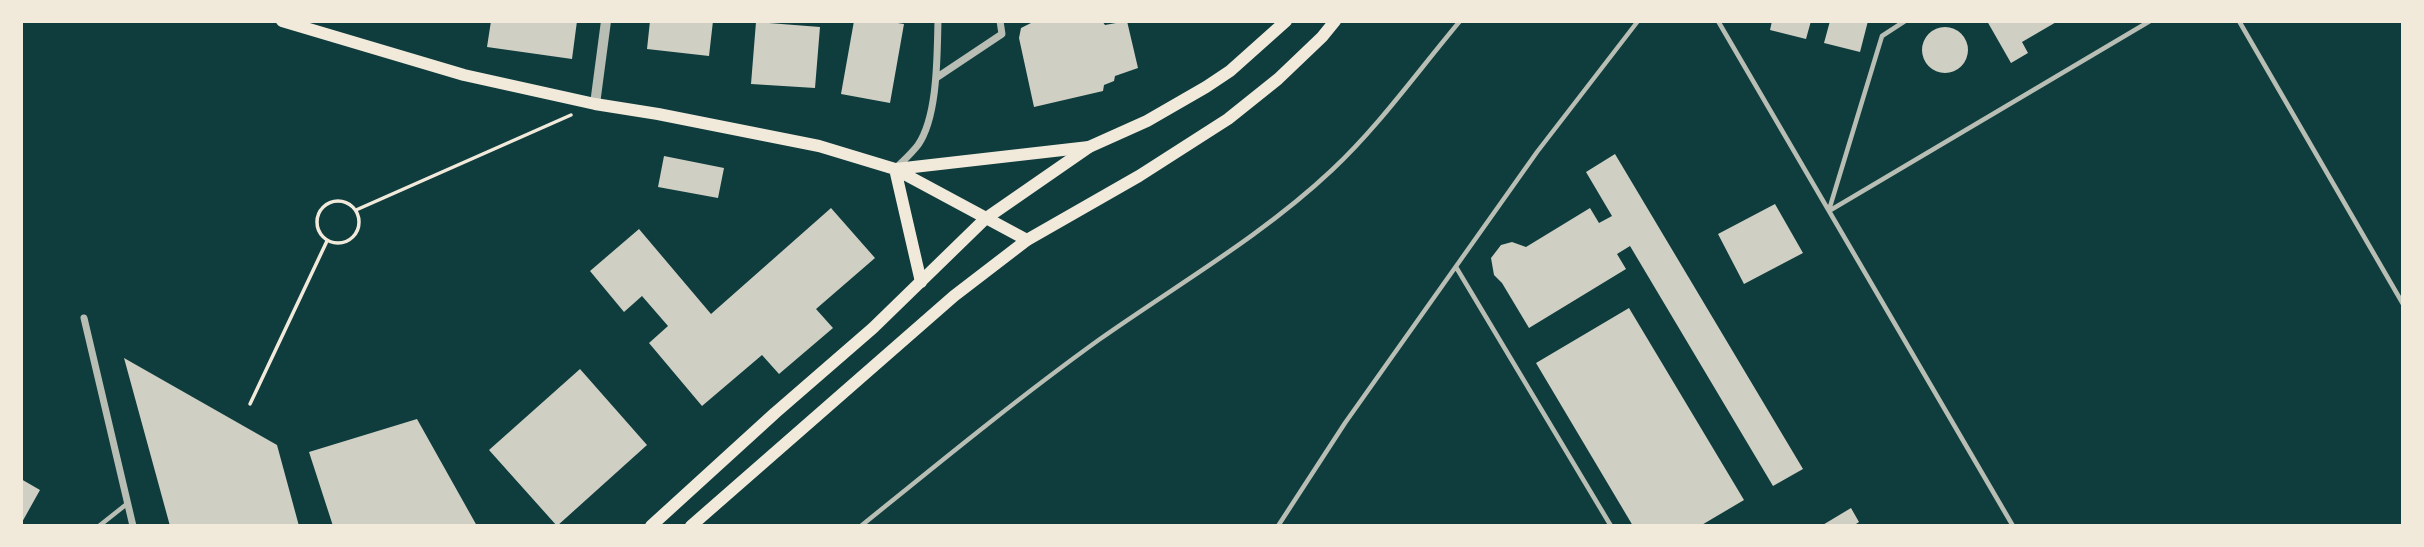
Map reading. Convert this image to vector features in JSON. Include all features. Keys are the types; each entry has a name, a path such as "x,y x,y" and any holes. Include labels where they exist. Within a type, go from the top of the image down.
{"main road":[{"path":"282,21 464,75 595,104 819,146 895,169 1027,240"},
{"path":"651,526 921,282 985,219 1089,147 1147,121 1206,87 1230,71 1286,21"},
{"path":"691,526 954,296 1027,240 1139,176 1228,119 1278,79 1335,21"},
{"path":"895,169 1089,147"},
{"path":"895,169 921,282"}],"street":[{"path":"595,104 606,21"},
{"path":"895,169 919,144 930,115 936,78 938,21"},
{"path":"936,78 1002,34 1000,21"},
{"path":"84,318 133,526"}],"lane":[{"path":"861,526 958,447 1100,340 1264,227 1319,181 1352,151 1460,21"},
{"path":"1278,526 1345,423 1537,152 1638,21"},
{"path":"1718,21 2013,526"},
{"path":"1829,211 1882,36 1905,21"},
{"path":"1829,211 2150,21"},
{"path":"2239,21 2403,304"},
{"path":"1456,267 1611,526"},
{"path":"99,526 128,503"}],"path":[{"path":"356,210 595,104"},
{"path":"338,200 356,210 359,223 353,236 341,243 327,241 318,230 316,224 320,210 331,201 338,200"},
{"path":"250,404 327,241"}],"building":[{"path":"491,21 577,21 572,59 487,47"},
{"path":"650,21 713,21 709,56 647,49"},
{"path":"854,21 904,24 890,103 841,94"},
{"path":"1035,21 1102,21 1105,25 1127,21 1138,68 1115,76 1114,81 1104,85 1103,91 1034,107 1019,38 1021,28"},
{"path":"1772,21 1811,21 1806,39 1770,30"},
{"path":"1830,21 1868,21 1860,52 1824,43"},
{"path":"1987,21 2058,21 2022,42 2028,53 2011,63"},
{"path":"756,22 820,27 815,88 751,84"},
{"path":"1945,27 1961,34 1968,50 1961,66 1945,73 1929,66 1922,50 1929,34"},
{"path":"1615,154 1803,469 1773,486 1630,246 1617,254 1626,269 1529,328 1502,283 1494,275 1491,258 1501,245 1512,242 1526,247 1590,208 1599,223 1612,216 1586,172"},
{"path":"664,156 724,168 718,198 658,187"},
{"path":"1775,204 1803,253 1744,284 1718,234"},
{"path":"831,208 875,258 816,309 833,328 779,374 762,355 702,406 649,343 668,326 642,296 624,312 590,271 639,229 711,314"},
{"path":"1629,308 1744,500 1700,526 1633,526 1536,363"},
{"path":"124,358 277,445 299,526 170,526"},
{"path":"580,369 647,445 557,526 489,450"},
{"path":"417,419 477,526 333,526 309,452"},
{"path":"21,479 40,490 21,524"},
{"path":"1851,508 1859,522 1853,526 1821,526"}]}
